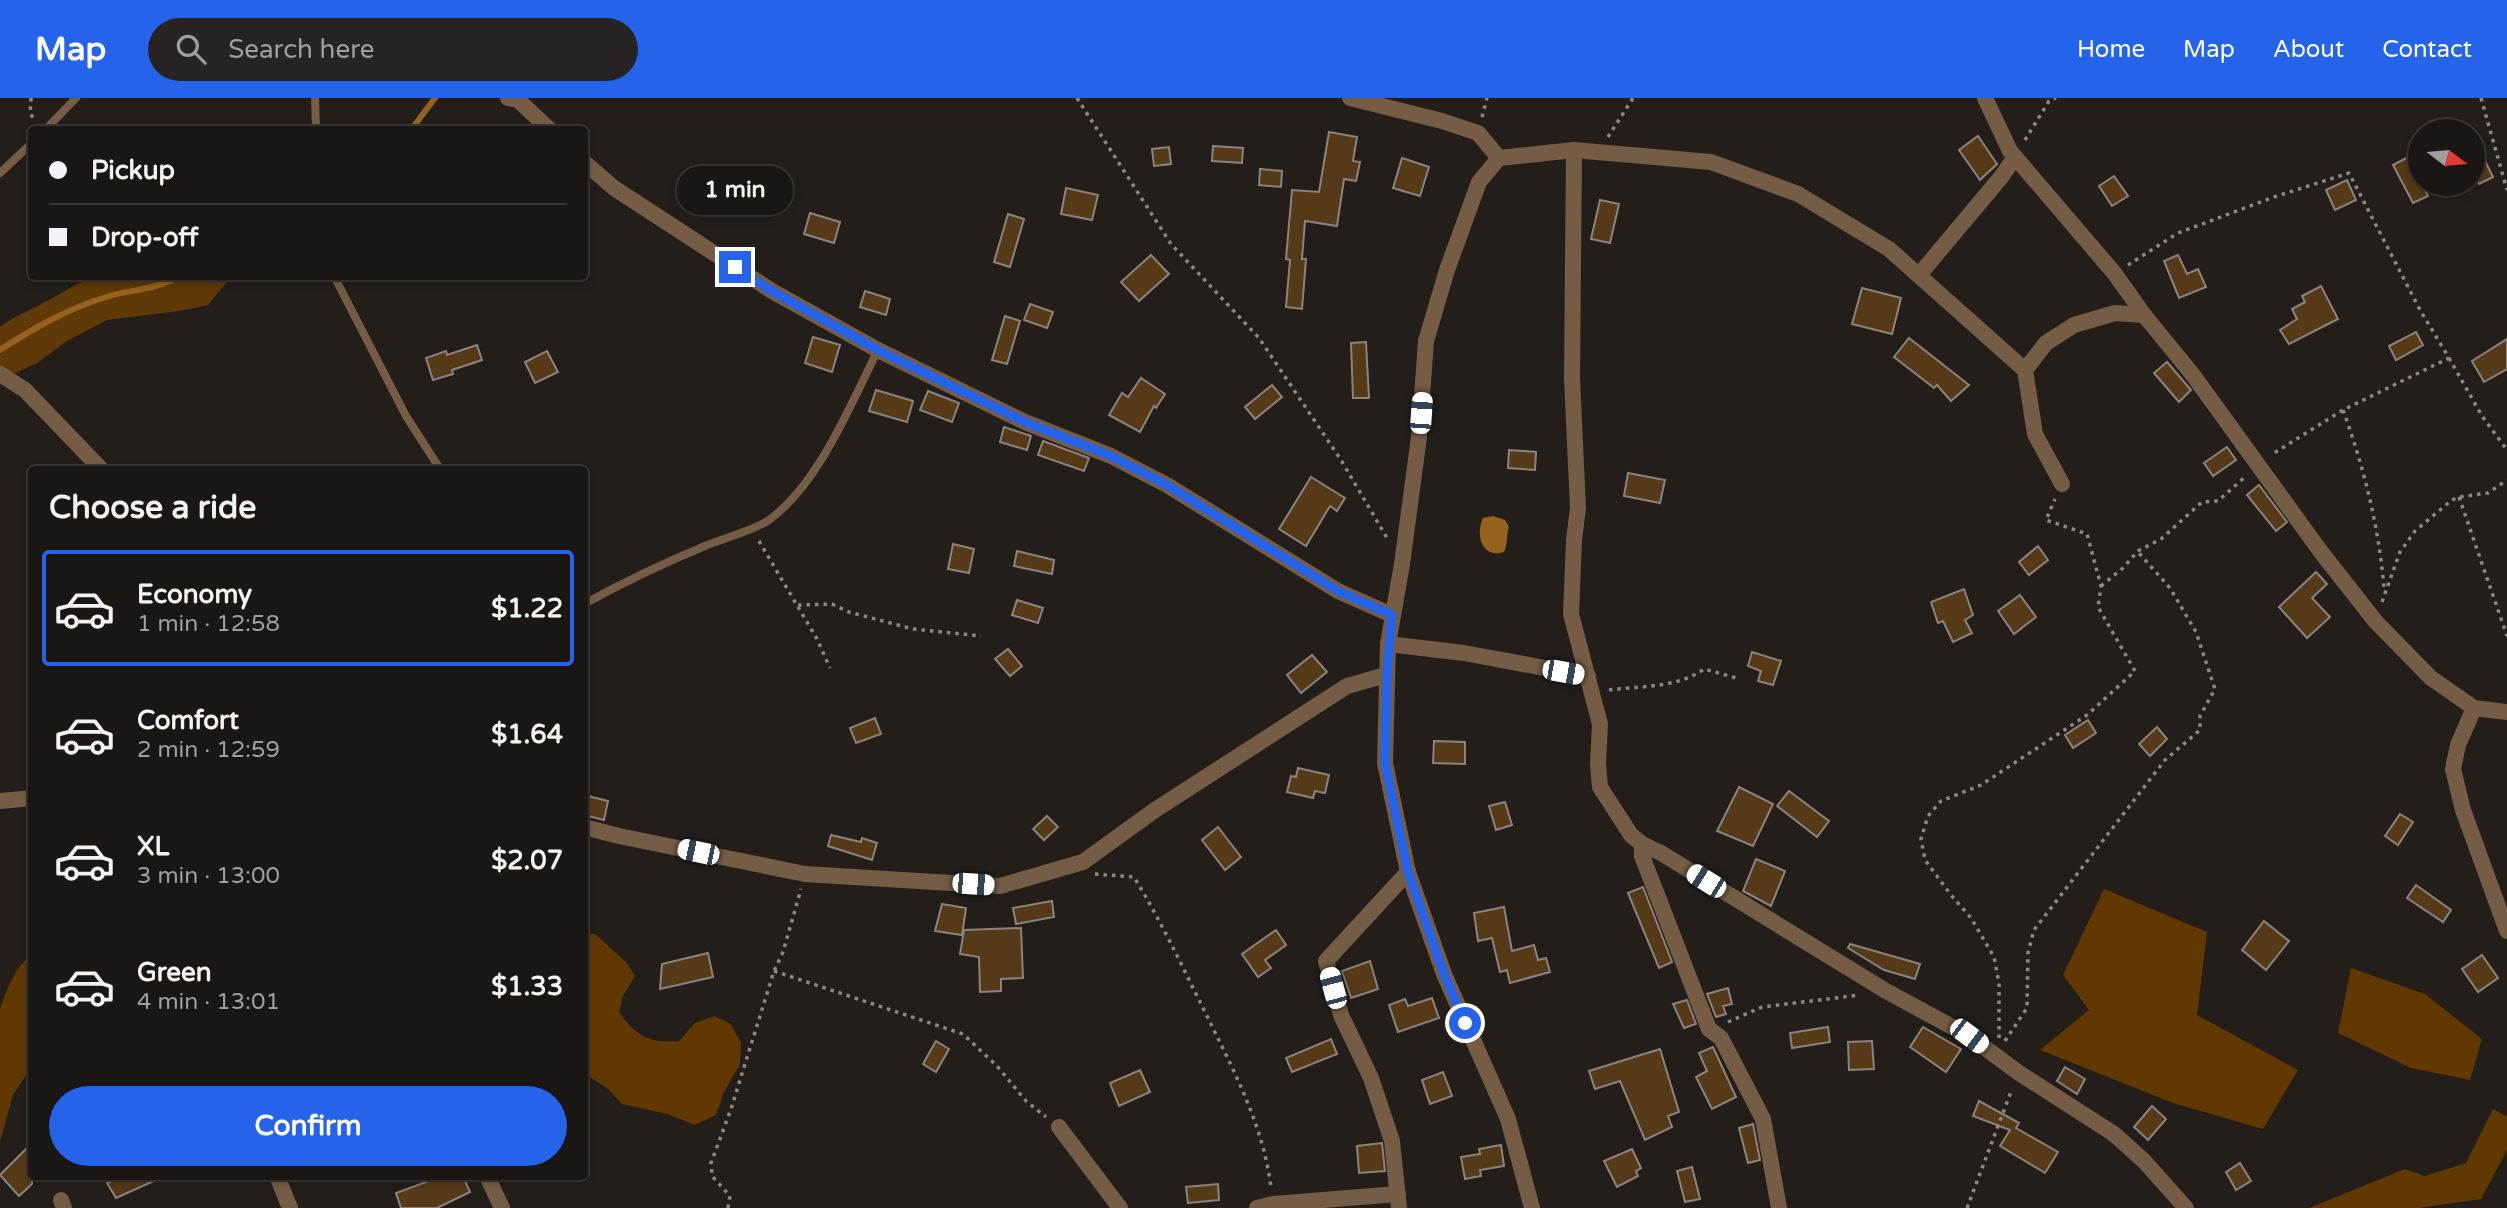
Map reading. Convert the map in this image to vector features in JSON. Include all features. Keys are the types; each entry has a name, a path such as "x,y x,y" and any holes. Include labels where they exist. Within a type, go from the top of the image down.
{"street":[{"path":"1350,98 1443,121 1478,133 1499,158"},
{"path":"1985,98 2015,157 2115,274 2376,622 2431,678 2474,708 2507,712"},
{"path":"515,99 545,126"},
{"path":"1574,150 1572,378 1578,508 1571,614 1600,724 1600,787 1631,835 1642,844 1673,860 1886,992 1969,1036 2019,1073 2114,1134 2144,1161 2186,1208"},
{"path":"1532,1208 1508,1118 1444,974 1408,872 1385,763 1388,645 1419,437 1426,341 1447,270 1479,182 1499,158 1574,150 1712,162 1798,194 1889,249 2025,370 2035,434 2062,484"},
{"path":"1919,275 1994,187 2015,157"},
{"path":"588,165 614,188 772,291 878,350 1025,422 1133,467 1167,485 1338,591 1392,615"},
{"path":"2025,370 2046,343 2074,325 2115,313 2144,315"},
{"path":"0,374 25,390 98,466"},
{"path":"1388,645 1464,653 1588,676"},
{"path":"588,828 805,874 1000,886 1083,862 1155,810 1347,686 1387,675"},
{"path":"2474,708 2458,745 2453,769 2463,810 2507,931"},
{"path":"0,801 28,798"},
{"path":"1642,844 1642,856 1709,1029 1721,1038 1763,1119 1779,1208"},
{"path":"1256,1208 1273,1204 1398,1201 1392,1141 1371,1078 1340,1015 1326,961 1408,872"},
{"path":"1059,1127 1120,1208"},
{"path":"279,1180 290,1208"},
{"path":"489,1180 502,1208"}],"lane":[{"path":"49,126 76,98"},
{"path":"316,98 316,126"},
{"path":"0,173 28,147"},
{"path":"336,280 406,416 438,466"},
{"path":"588,602 662,564 768,521 792,500 817,467 878,350"}],"path":[{"path":"31,98 30,114 37,122"},
{"path":"1077,98 1171,244 1259,338 1341,460 1402,564"},
{"path":"1598,152 1633,98"},
{"path":"2015,157 2049,102 2056,98"},
{"path":"2481,98 2507,190"},
{"path":"2115,274 2178,233 2274,197 2350,173 2420,310 2482,416 2507,450"},
{"path":"2101,586 2138,551 2161,540 2202,502 2218,501 2258,464 2343,410 2449,358"},
{"path":"2343,410 2381,543 2385,592 2400,552 2415,531 2452,500 2488,493 2507,480"},
{"path":"2062,484 2046,520 2087,534 2101,586 2098,607 2135,671 2095,709 2033,752 1980,786 1941,801 1928,816 1922,839 1925,860 1971,918 1994,957 1999,983 1998,1047 2009,1036 2027,1008 2028,953 2034,930 2165,760 2200,730 2200,716 2215,689 2196,632 2170,588 2138,551"},
{"path":"2459,497 2507,636"},
{"path":"752,527 817,639 830,668"},
{"path":"798,605 832,604 849,612 913,629 981,636"},
{"path":"1593,692 1666,684 1693,677 1704,669 1740,679"},
{"path":"1083,862 1095,874 1134,877 1154,910 1234,1071 1268,1159 1273,1204"},
{"path":"728,1208 730,1196 712,1176 711,1163 731,1110 774,971 783,952 805,874"},
{"path":"774,971 963,1034 997,1066 1026,1101 1059,1127"},
{"path":"1709,1029 1762,1007 1886,992"},
{"path":"1967,1208 2019,1073"}],"shaded area":[{"path":"87,280 229,280 208,305 107,320 67,341 37,363 0,380 0,327"},
{"path":"1493,516 1505,520 1509,527 1504,552 1490,552 1480,538 1483,518"},
{"path":"2104,889 2207,932 2197,1015 2298,1070 2263,1129 2173,1103 2040,1050 2089,1010 2063,975"},
{"path":"588,933 595,934 626,962 635,976 623,996 619,1012 638,1033 660,1041 679,1041 695,1023 714,1016 731,1024 741,1043 740,1064 724,1092 716,1115 695,1125 667,1114 622,1104 607,1088 588,1076"},
{"path":"28,959 28,1072 13,1095 0,1142 0,1009 8,987"},
{"path":"2351,968 2425,994 2482,1039 2470,1080 2411,1068 2338,1033"},
{"path":"2493,1109 2507,1116 2507,1150 2481,1199 2419,1208 2309,1208 2405,1169 2425,1176 2466,1163"}],"building":[{"path":"1329,132 1357,137 1353,161 1360,162 1356,181 1344,179 1337,226 1305,221 1302,259 1306,259 1302,309 1286,307 1290,260 1286,259 1292,190 1319,192"},
{"path":"1978,136 1997,164 1980,180 1959,150"},
{"path":"1213,146 1243,148 1242,163 1212,161"},
{"path":"1169,147 1171,164 1154,166 1152,149"},
{"path":"2408,157 2408,194 2393,165"},
{"path":"1402,158 1429,167 1420,196 1393,188"},
{"path":"2485,161 2493,177 2485,181"},
{"path":"1260,169 1282,171 1281,187 1259,185"},
{"path":"2114,176 2128,196 2112,206 2099,186"},
{"path":"2347,180 2356,200 2335,210 2326,190"},
{"path":"1066,188 1098,195 1092,220 1061,214"},
{"path":"2409,196 2428,196 2413,203"},
{"path":"1600,200 1619,204 1610,243 1591,239"},
{"path":"810,213 840,222 834,243 804,234"},
{"path":"1008,214 1024,219 1010,267 994,262"},
{"path":"1151,255 1169,274 1139,301 1121,282"},
{"path":"2178,255 2187,274 2198,269 2206,287 2179,298 2164,261"},
{"path":"2321,286 2338,319 2289,344 2280,330 2297,319 2292,309 2305,302 2302,296"},
{"path":"1862,288 1901,298 1892,334 1852,324"},
{"path":"865,291 890,299 886,315 860,307"},
{"path":"1030,304 1053,312 1047,328 1024,320"},
{"path":"1005,316 1020,321 1007,364 992,360"},
{"path":"2416,332 2423,345 2396,360 2389,346"},
{"path":"813,337 840,345 832,372 805,363"},
{"path":"1909,338 1969,385 1951,401 1937,385 1934,388 1894,357"},
{"path":"2507,339 2507,369 2484,382 2472,361"},
{"path":"1366,342 1369,398 1353,398 1351,343"},
{"path":"477,345 482,360 433,380 426,358 446,351 447,355"},
{"path":"547,351 558,372 535,383 525,362"},
{"path":"2167,362 2191,390 2179,402 2154,373"},
{"path":"1141,378 1165,394 1156,408 1154,406 1140,432 1109,415 1122,393 1128,397"},
{"path":"1272,385 1282,397 1255,419 1245,407"},
{"path":"876,390 913,401 907,422 869,411"},
{"path":"928,391 959,403 952,422 920,410"},
{"path":"1004,427 1031,436 1027,450 1000,442"},
{"path":"1043,441 1089,458 1084,471 1038,455"},
{"path":"2227,447 2236,460 2213,476 2204,463"},
{"path":"1509,450 1536,452 1535,470 1508,468"},
{"path":"1628,473 1665,480 1660,503 1624,496"},
{"path":"1311,477 1345,498 1337,511 1330,506 1306,546 1279,529"},
{"path":"2259,485 2287,522 2276,531 2247,495"},
{"path":"953,544 974,549 969,573 948,569"},
{"path":"2038,546 2048,560 2029,575 2019,562"},
{"path":"1017,551 1054,560 1052,574 1014,566"},
{"path":"2316,572 2327,584 2312,598 2330,617 2307,638 2279,607"},
{"path":"1964,589 1973,615 1965,620 1972,633 1953,642 1943,621 1938,623 1931,602"},
{"path":"2020,595 2036,617 2014,634 1998,611"},
{"path":"1017,600 1043,608 1038,623 1012,615"},
{"path":"1008,649 1022,666 1010,676 995,659"},
{"path":"1752,652 1781,661 1773,685 1758,681 1761,671 1748,666"},
{"path":"1312,655 1327,672 1301,693 1287,675"},
{"path":"875,718 881,734 856,743 850,728"},
{"path":"2088,720 2096,733 2073,748 2065,735"},
{"path":"2157,727 2167,739 2150,756 2139,744"},
{"path":"1434,741 1465,742 1465,764 1433,763"},
{"path":"1298,768 1329,775 1325,793 1315,791 1313,798 1287,792 1291,776 1296,777"},
{"path":"1739,787 1773,804 1753,846 1717,831"},
{"path":"1789,791 1829,821 1817,837 1777,806"},
{"path":"588,796 608,801 604,820 588,816"},
{"path":"1505,802 1512,825 1496,830 1489,806"},
{"path":"2400,814 2413,822 2398,845 2385,836"},
{"path":"1047,816 1058,827 1044,840 1033,829"},
{"path":"1218,827 1241,857 1225,870 1202,840"},
{"path":"831,835 861,842 862,838 877,843 872,860 828,846"},
{"path":"1756,859 1785,871 1771,906 1743,891"},
{"path":"2416,885 2451,910 2443,922 2407,898"},
{"path":"1643,887 1672,962 1659,968 1628,893"},
{"path":"1052,901 1054,917 1016,924 1013,908"},
{"path":"942,904 966,908 962,935 935,931"},
{"path":"1504,907 1512,951 1534,945 1538,960 1546,958 1550,972 1510,983 1507,970 1500,972 1492,938 1478,941 1474,913"},
{"path":"2264,921 2289,941 2266,970 2242,950"},
{"path":"1021,928 1023,978 1001,979 1001,991 980,992 979,957 960,954 964,930"},
{"path":"1276,930 1286,945 1265,960 1271,968 1258,977 1242,954"},
{"path":"1850,944 1920,964 1915,979 1884,970 1848,948"},
{"path":"708,953 713,977 660,989 662,964"},
{"path":"2482,955 2498,978 2478,992 2462,969"},
{"path":"1370,961 1378,989 1351,998 1342,971"},
{"path":"1728,988 1732,1004 1723,1006 1726,1014 1716,1017 1707,994"},
{"path":"1432,998 1439,1018 1398,1032 1389,1005 1405,999 1408,1006"},
{"path":"1687,1000 1696,1024 1684,1028 1673,1004"},
{"path":"1828,1027 1830,1042 1792,1048 1790,1033"},
{"path":"1923,1027 1961,1049 1946,1072 1910,1047"},
{"path":"1331,1039 1337,1054 1292,1072 1286,1058"},
{"path":"936,1041 949,1049 936,1072 923,1064"},
{"path":"1872,1041 1874,1069 1849,1070 1848,1042"},
{"path":"1713,1047 1736,1097 1712,1109 1696,1077 1707,1071 1699,1053"},
{"path":"1660,1049 1679,1112 1668,1116 1672,1127 1645,1140 1620,1081 1595,1089 1589,1071"},
{"path":"2065,1067 2085,1079 2077,1094 2057,1081"},
{"path":"1140,1070 1150,1092 1119,1106 1110,1083"},
{"path":"1443,1072 1452,1096 1430,1104 1422,1080"},
{"path":"1979,1101 2019,1123 2016,1128 2058,1152 2045,1173 2000,1146 2010,1130 1973,1116"},
{"path":"2152,1106 2166,1119 2148,1140 2134,1127"},
{"path":"1753,1124 1760,1160 1748,1163 1739,1128"},
{"path":"1382,1143 1385,1171 1359,1173 1357,1146"},
{"path":"1501,1145 1504,1166 1480,1170 1481,1176 1465,1179 1461,1157 1480,1154 1479,1149"},
{"path":"28,1147 28,1180 32,1180 32,1184 19,1196 0,1175"},
{"path":"1632,1149 1641,1168 1636,1171 1638,1176 1617,1187 1604,1161"},
{"path":"2240,1163 2251,1181 2236,1190 2226,1172"},
{"path":"1692,1167 1700,1199 1685,1202 1677,1171"},
{"path":"114,1180 156,1180 116,1198 107,1183"},
{"path":"425,1180 465,1180 470,1192 437,1208 401,1208 396,1193 426,1182"},
{"path":"1218,1184 1219,1200 1188,1203 1186,1187"}],"waterway":[{"path":"414,126 435,98"},
{"path":"0,350 78,307 115,294 172,280"}],"route":[{"path":"735,267 772,291 878,350 1025,422 1111,456 1167,485 1338,591 1392,615 1388,645 1385,763 1408,872 1444,974 1465,1023"}]}
